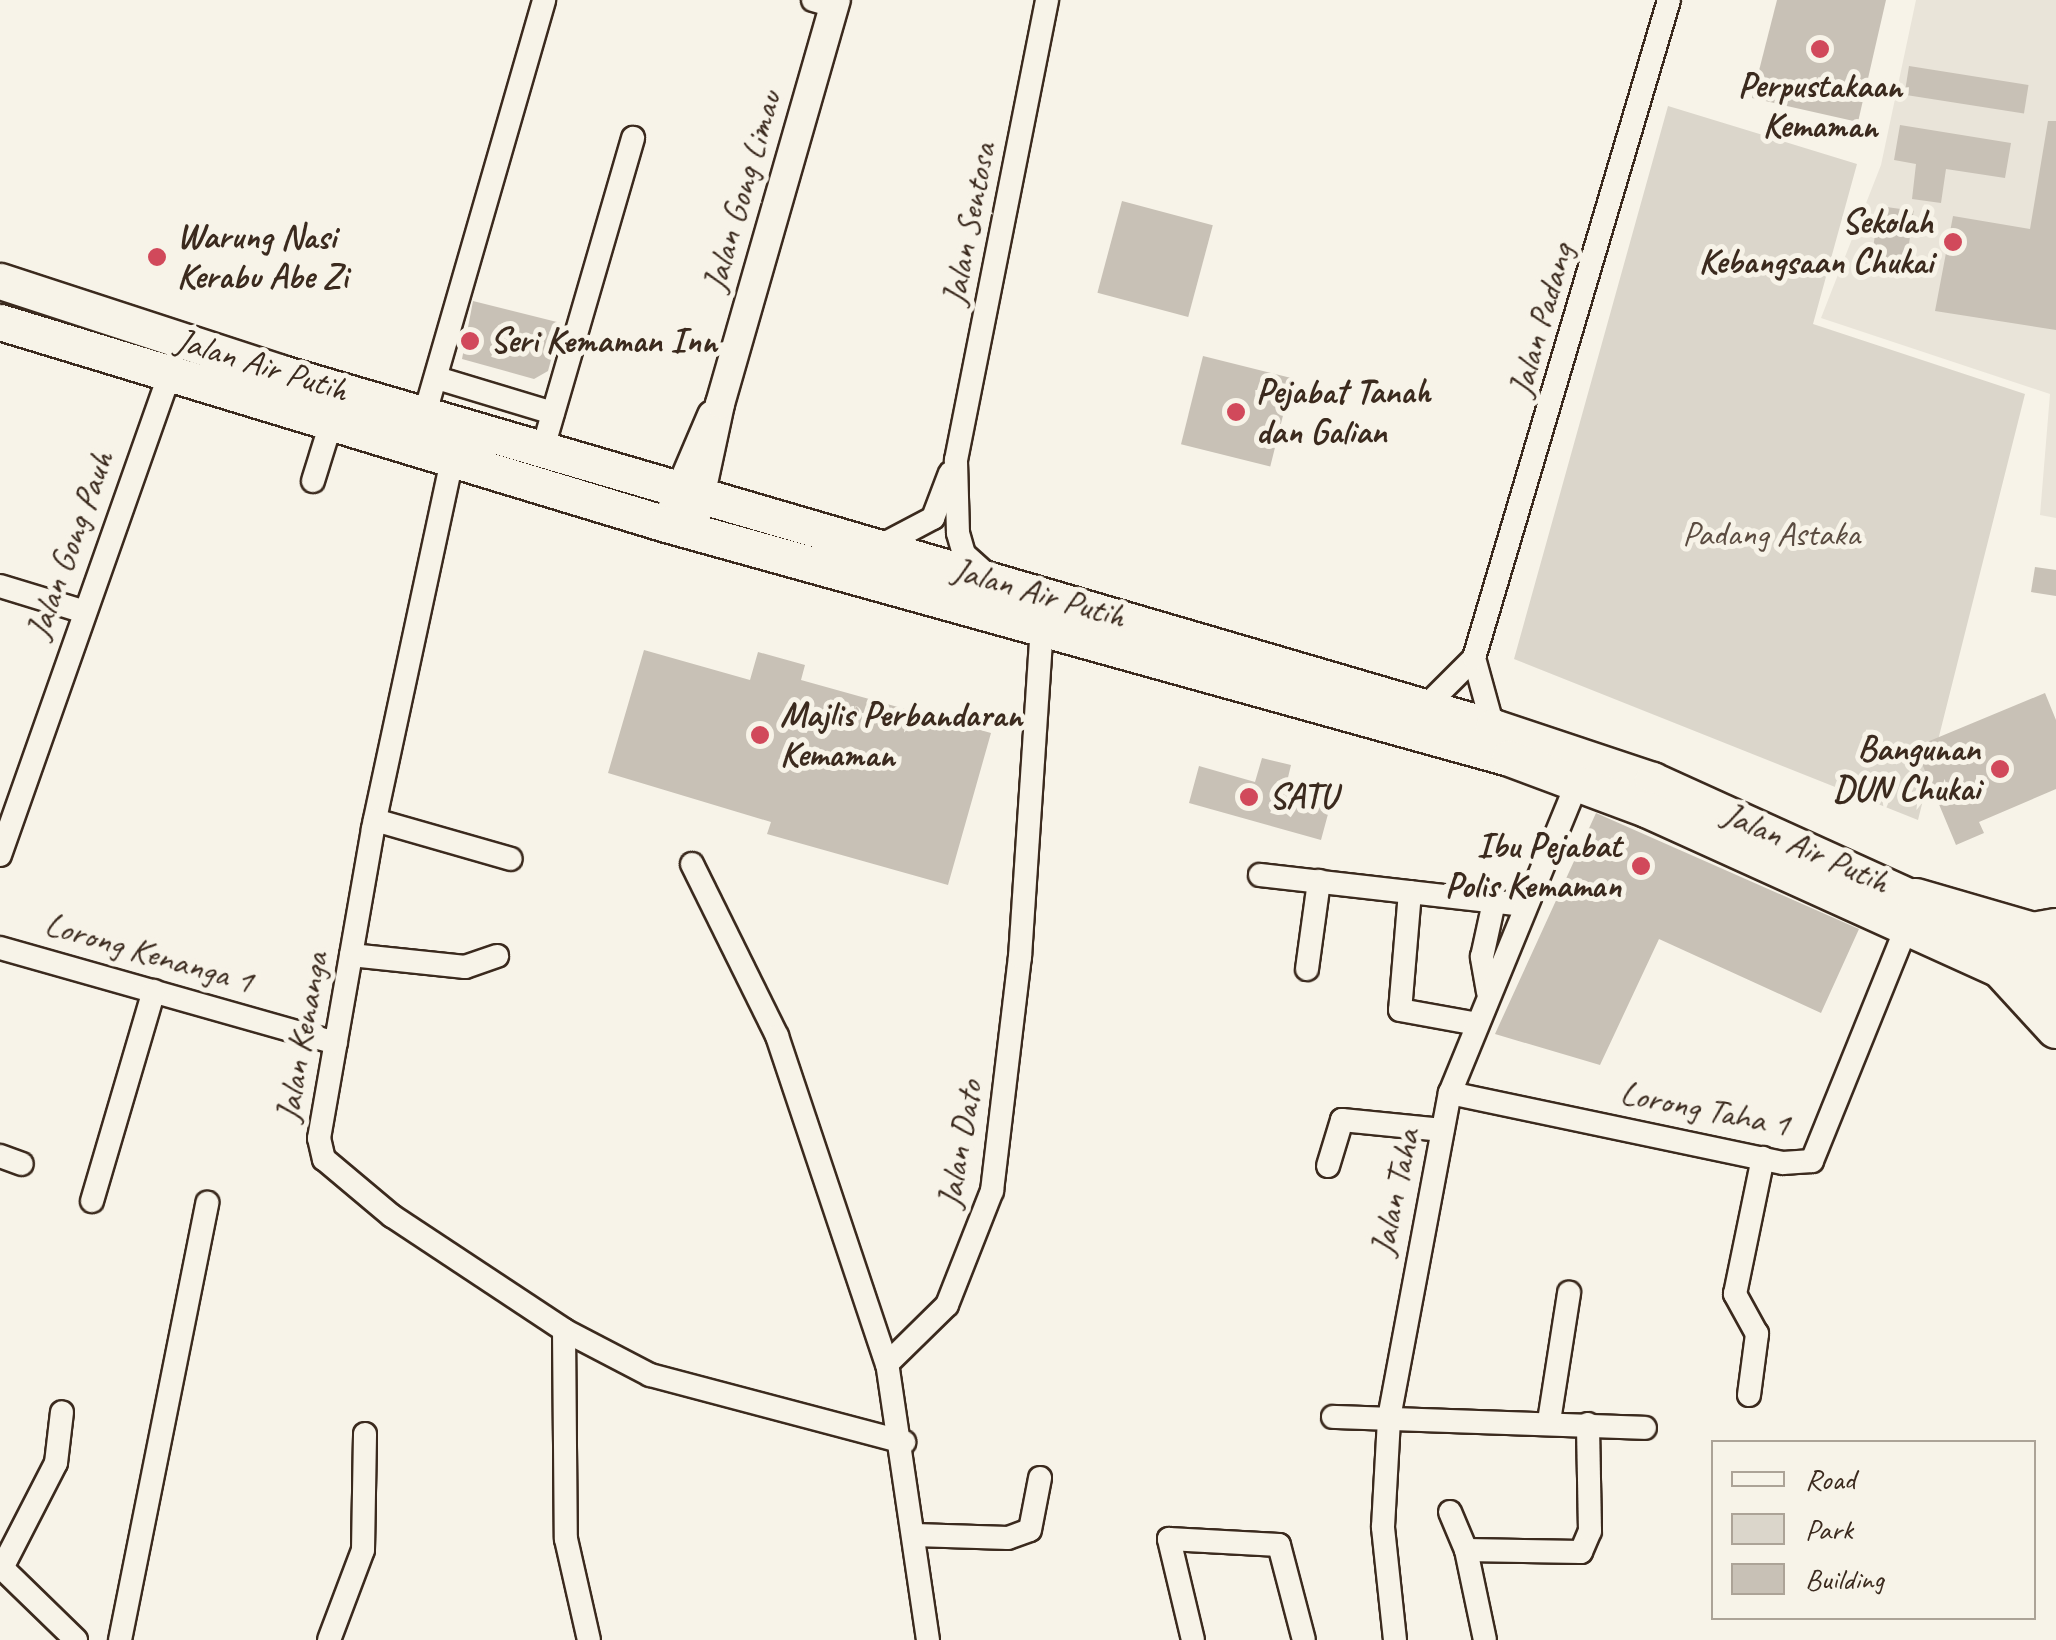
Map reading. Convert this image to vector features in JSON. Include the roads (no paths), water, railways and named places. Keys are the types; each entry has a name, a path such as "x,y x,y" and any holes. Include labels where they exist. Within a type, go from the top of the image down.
{"highway":[{"path":"1912,910 2033,932 2056,928"},
{"path":"2000,968 2056,1028"}],"main road":[{"name":"Jalan Air Putih","path":"0,281 426,414 1493,726 1652,780 1912,910 2000,968 2056,995"},
{"name":"Jalan Air Putih","path":"0,320 679,528 1042,626 1578,782 2056,963"}],"street":[{"path":"426,414 544,0"},
{"name":"Jalan Sentosa","path":"956,460 1047,0"},
{"name":"Jalan Padang","path":"1474,658 1669,0"},
{"name":"Jalan Gong Limau","path":"679,528 720,404 828,2"},
{"path":"543,448 634,138"},
{"name":"Jalan Gong Pauh","path":"0,856 8,803 170,373"},
{"path":"436,378 553,413"},
{"path":"314,482 331,423"},
{"name":"Jalan Kenanga","path":"452,460 375,820 319,1138 324,1160 392,1216 564,1330 685,1389 904,1442"},
{"path":"870,546 925,526 956,460"},
{"path":"956,460 964,554 1005,583"},
{"path":"0,586 82,611"},
{"name":"Jalan Dato","path":"887,1364 947,1305 994,1178 1020,957 1042,626"},
{"path":"1426,706 1474,658 1493,726"},
{"name":"Jalan Taha","path":"1394,1640 1383,1528 1389,1418 1450,1093 1522,906 1578,782"},
{"path":"375,820 511,859"},
{"path":"692,864 777,1036 887,1364 904,1442 928,1640"},
{"path":"1260,875 1522,906"},
{"path":"1307,968 1319,881"},
{"path":"1410,892 1400,1010 1476,1024"},
{"path":"1488,992 1482,957 1494,902"},
{"name":"Lorong Taha 1","path":"1450,1093 1763,1158 1812,1161 1912,910"},
{"name":"Lorong Kenanga 1","path":"0,948 336,1043"},
{"path":"351,955 465,967 497,956"},
{"path":"92,1201 154,991"},
{"path":"1328,1166 1342,1120 1443,1130"},
{"path":"1750,1394 1757,1334 1735,1294 1763,1158"},
{"path":"120,1640 207,1203"},
{"path":"1549,1422 1569,1293"},
{"path":"564,1330 566,1538 588,1640"},
{"path":"62,1412 56,1462 1,1567 76,1640"},
{"path":"1333,1418 1644,1428"},
{"path":"1466,1550 1585,1549 1588,1424"},
{"path":"329,1640 363,1550 365,1434"},
{"path":"914,1536 1008,1538 1030,1530 1040,1478"},
{"path":"1450,1512 1466,1550 1485,1640"},
{"path":"1193,1640 1169,1539 1279,1545 1304,1640"}],"place":[{"name":"Perpustakaan Kemaman","path":"1820,49"},
{"name":"Sekolah Kebangsaan Chukai","path":"1953,242"},
{"name":"Warung Nasi Kerabu Abe Zi","path":"157,257"},
{"name":"Seri Kemaman Inn","path":"470,341"},
{"name":"Pejabat Tanah dan Galian","path":"1236,412"},
{"name":"Majlis Perbandaran Kemaman","path":"760,735"},
{"name":"Bangunan DUN Chukai","path":"2000,769"},
{"name":"SATU","path":"1249,797"},
{"name":"Ibu Pejabat Polis Kemaman","path":"1641,866"}],"park label":[{"name":"Padang Astaka","path":"1771,534"}]}
